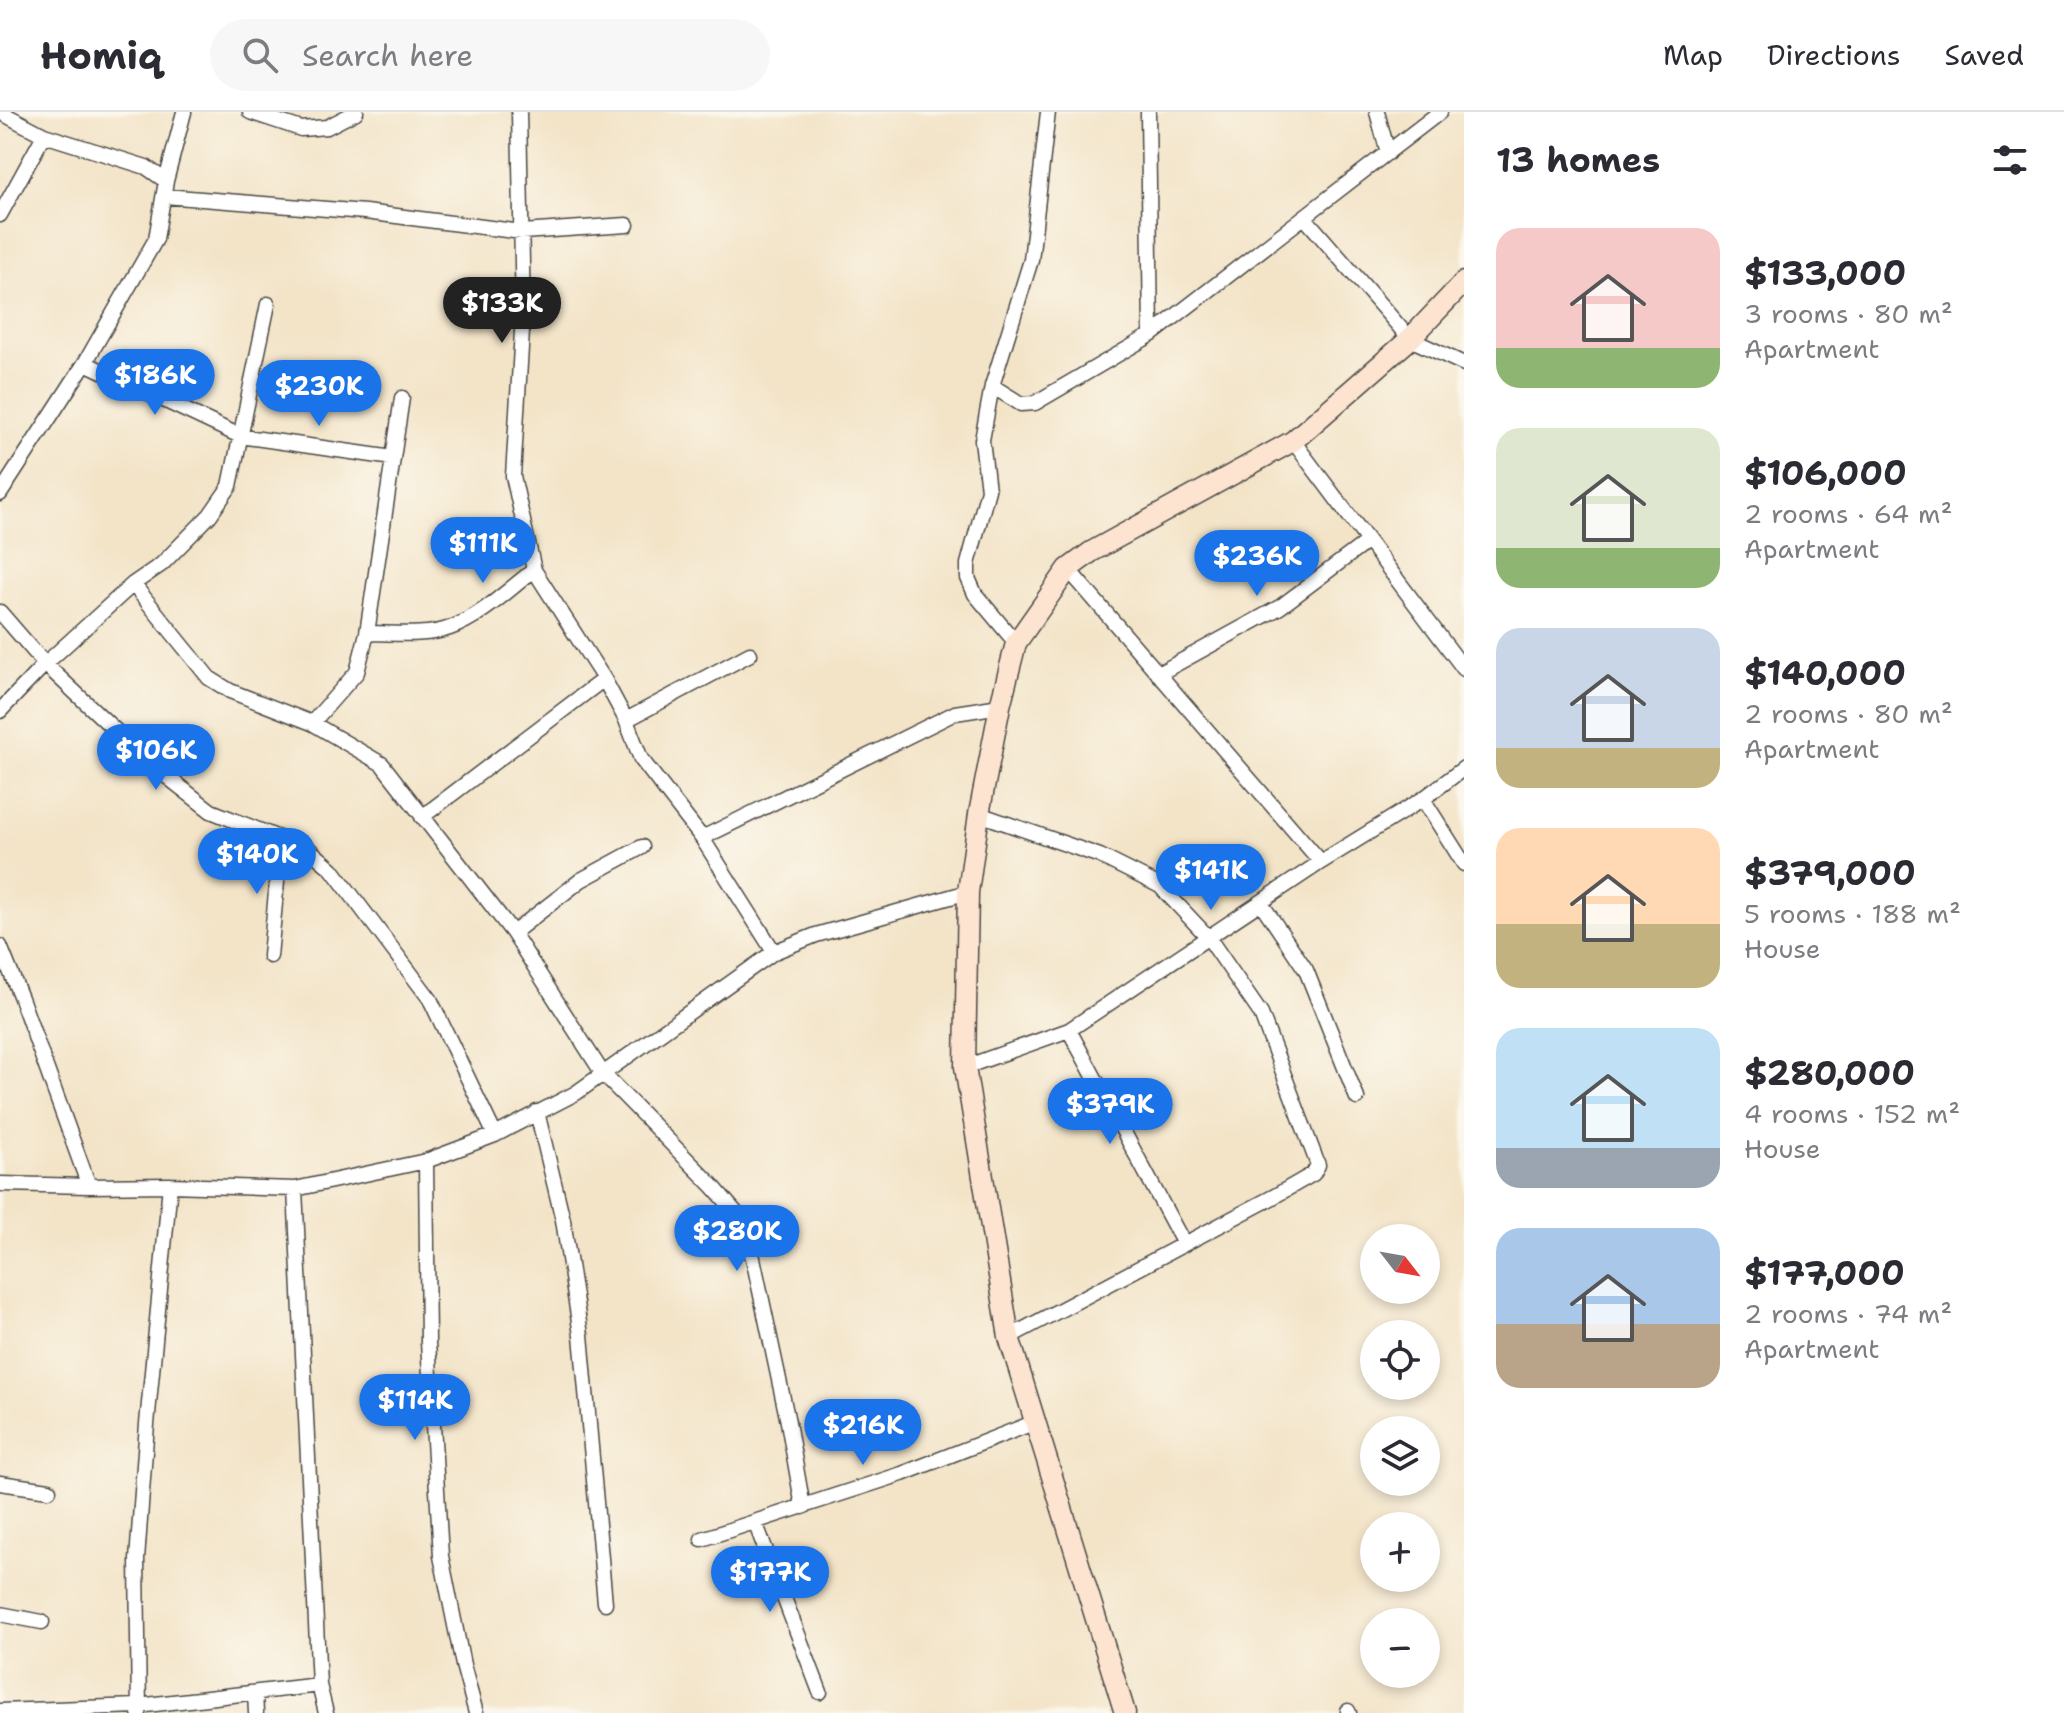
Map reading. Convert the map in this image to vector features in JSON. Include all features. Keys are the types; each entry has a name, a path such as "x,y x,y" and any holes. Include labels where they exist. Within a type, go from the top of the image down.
{"street":[{"path":"0,112 44,135 146,167 165,188 522,232 627,225"},
{"path":"0,494 85,363 156,239 184,112"},
{"path":"250,112 301,129 327,127 356,112"},
{"path":"519,112 523,315 513,476 534,570 604,679 626,720 641,759 702,838 774,952"},
{"path":"1016,643 975,594 968,578 968,564 988,490 982,440 992,386 1031,260 1048,112"},
{"path":"1148,112 1151,335"},
{"path":"1377,112 1388,153"},
{"path":"992,386 1021,404 1035,403 1151,335 1440,112"},
{"path":"0,215 44,135"},
{"path":"1305,218 1410,339 1464,364"},
{"path":"1125,1713 1033,1423 1009,1337 965,1067 968,892 1000,706 1016,643 1068,569 1091,552 1293,441 1410,339 1464,282"},
{"path":"0,711 45,664 133,584 162,564 210,515 230,486 268,304"},
{"path":"85,363 240,436 393,458"},
{"path":"312,723 357,672 367,633 402,398"},
{"path":"1293,441 1464,669"},
{"path":"1158,674 1280,607 1368,541"},
{"path":"1068,569 1321,862"},
{"path":"367,633 422,633 451,628 485,608 534,570"},
{"path":"133,584 209,678 230,691 312,723 382,764 513,933 603,1074 737,1214 753,1258 803,1507"},
{"path":"0,612 45,664 152,765 211,811 311,851 332,869 430,999 495,1135"},
{"path":"626,720 750,654"},
{"path":"422,817 604,679"},
{"path":"702,838 955,713 1000,706"},
{"path":"965,1067 1069,1030 1321,862 1423,799 1464,768"},
{"path":"1423,799 1464,864"},
{"path":"979,814 1100,856 1160,886 1208,937 1261,1014 1318,1165 1313,1174 1009,1337"},
{"path":"270,956 281,839"},
{"path":"513,933 581,880 642,847"},
{"path":"0,1184 295,1189 426,1161 495,1135 576,1093 774,952 816,935 968,892"},
{"path":"1261,903 1306,970 1357,1098"},
{"path":"0,946 89,1186"},
{"path":"1069,1030 1184,1244"},
{"path":"537,1112 563,1220 581,1335 605,1603"},
{"path":"426,1161 428,1342 441,1556 476,1713"},
{"path":"138,1710 137,1560 170,1185"},
{"path":"295,1189 319,1685 326,1713"},
{"path":"702,1539 902,1474 1033,1423"},
{"path":"0,1483 49,1490"},
{"path":"755,1522 820,1692"},
{"path":"0,1614 42,1622"},
{"path":"0,1711 138,1710 319,1685"},
{"path":"255,1693 256,1713"}]}
